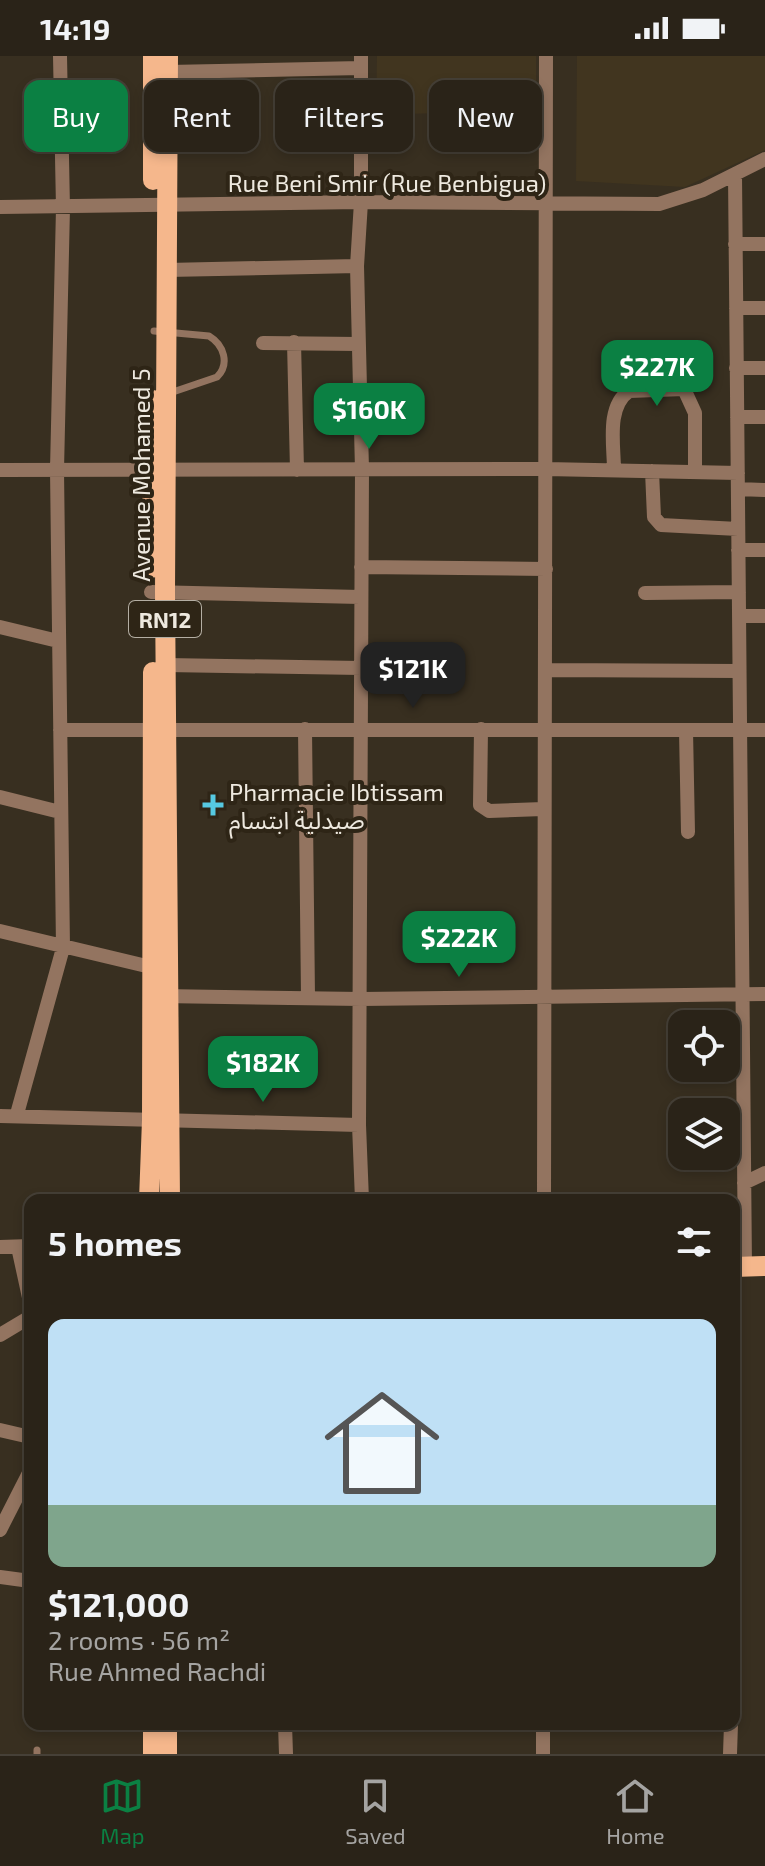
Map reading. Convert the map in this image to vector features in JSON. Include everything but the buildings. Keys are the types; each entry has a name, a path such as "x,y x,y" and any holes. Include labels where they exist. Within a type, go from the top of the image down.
{"main road":[{"name":"Avenue Mohamed 5","path":"153,56 161,331 158,592 161,732 160,1190"},
{"name":"Avenue Mohamed 5","path":"161,331 167,270 159,205 168,64"},
{"name":"Avenue Mohamed 5","path":"158,592 166,665 161,732"},
{"path":"153,1730 153,1754"},
{"path":"167,1730 167,1754"}],"street":[{"path":"17,1114 63,948 57,470 63,208 60,56"},
{"path":"544,1194 546,56"},
{"path":"168,64 361,62 361,202 357,266 362,470 359,1125 362,1194"},
{"name":"Rue Beni Smir (Rue Benbigua)","path":"0,207 361,202 659,204 703,190 765,159"},
{"path":"735,174 744,1183 748,1267"},
{"path":"735,244 765,244"},
{"path":"167,270 357,266"},
{"path":"736,308 765,308"},
{"path":"294,342 297,470"},
{"path":"263,343 358,344"},
{"path":"736,368 765,368"},
{"path":"614,470 615,411 619,401 629,391 673,388 684,389 693,404 695,472"},
{"path":"737,417 765,417"},
{"path":"0,470 546,469 738,473"},
{"path":"652,471 654,517 661,525 738,529"},
{"path":"738,489 765,490"},
{"path":"738,550 765,550"},
{"path":"361,567 546,569"},
{"path":"158,592 360,597"},
{"path":"645,593 739,592"},
{"path":"739,616 765,616"},
{"path":"0,627 58,641"},
{"path":"166,665 361,668"},
{"path":"547,670 739,671"},
{"path":"305,729 308,997"},
{"path":"481,729 480,805 489,811 543,809"},
{"path":"60,730 765,730"},
{"path":"686,730 688,832"},
{"path":"0,797 60,812"},
{"path":"0,931 160,969"},
{"path":"160,996 361,999 765,994"},
{"path":"0,1116 17,1114 359,1125"},
{"path":"744,1183 765,1173"},
{"path":"0,1247 24,1247"},
{"path":"0,1335 24,1321"},
{"path":"0,1430 24,1436"},
{"path":"0,1530 24,1483"},
{"path":"0,1577 24,1580"},
{"path":"285,1730 286,1754"},
{"path":"543,1730 543,1754"},
{"path":"730,1754 731,1730"}],"lane":[{"path":"160,396 217,377 225,364 220,345 209,336 161,331"}],"shaded area":[{"path":"377,56 536,56 536,80 429,80 429,113 413,114 413,80 377,80"},
{"path":"577,56 765,56 765,150 685,187 576,181"}],"place":[{"name":"Pharmacie Ibtissam صيدلية ابتسام","path":"213,805"}]}
